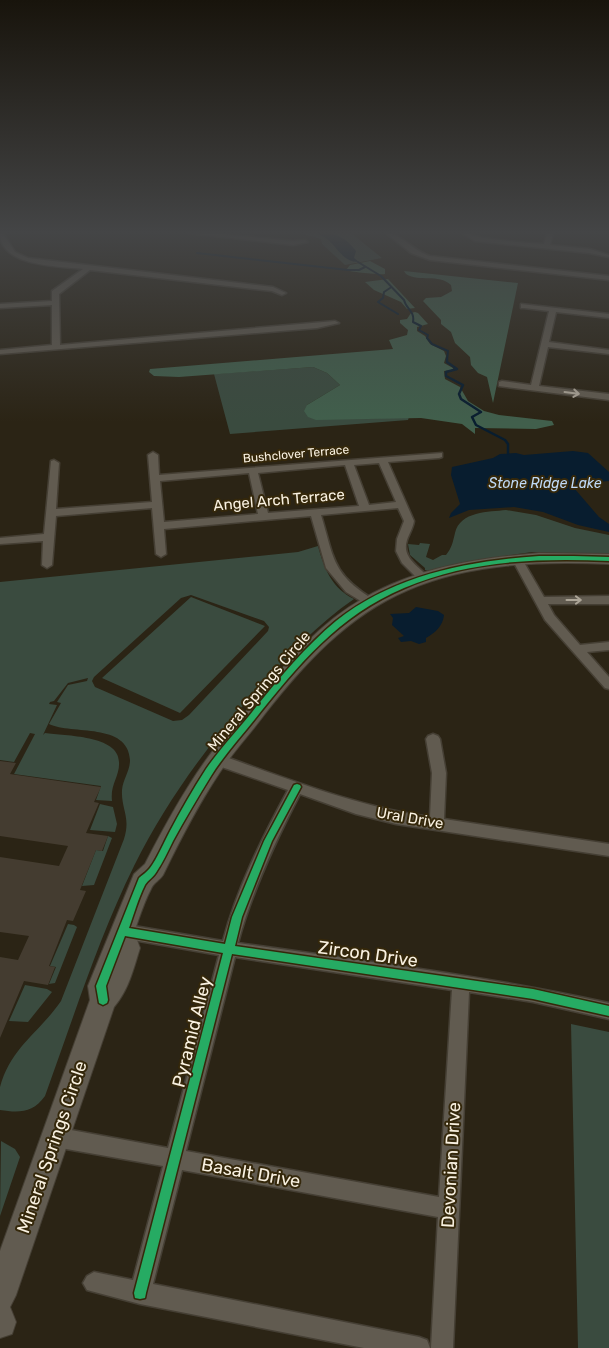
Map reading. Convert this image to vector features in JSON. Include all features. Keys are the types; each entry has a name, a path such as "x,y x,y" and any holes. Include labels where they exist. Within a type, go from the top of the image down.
{"street":[{"path":"55,296 56,348"},
{"path":"0,306 54,303"},
{"path":"524,306 609,316"},
{"path":"535,384 553,310"},
{"path":"0,352 318,326 335,322"},
{"path":"545,344 609,352"},
{"path":"502,384 535,384 609,389"},
{"path":"535,384 609,397"},
{"path":"153,455 161,554"},
{"name":"Bushclover Terrace","path":"155,478 439,455"},
{"path":"382,459 409,524 401,540 400,551 403,558 423,578"},
{"path":"348,462 365,508"},
{"path":"47,565 54,463"},
{"path":"253,470 264,516"},
{"path":"50,513 156,505"},
{"name":"Angel Arch Terrace","path":"158,526 401,505"},
{"path":"315,512 332,568 350,590 369,602"},
{"path":"0,541 48,537"},
{"name":"Mineral Springs Circle","path":"0,1295 103,1000 115,987 128,932 155,882 153,871 191,802 218,760 268,697 318,641 342,621 369,602 423,578 461,568 517,559 555,557 609,559"},
{"path":"517,559 550,617 609,685"},
{"path":"540,601 609,600"},
{"path":"578,649 609,646"},
{"path":"433,739 439,773 437,823"},
{"name":"Ural Drive","path":"218,760 356,808 396,818 609,850"},
{"name":"Pyramid Alley","path":"140,1293 237,917 268,841 297,787"},
{"name":"Zircon Drive","path":"128,932 228,950 461,982 533,994 609,1011"},
{"name":"Devonian Drive","path":"442,1348 461,982"},
{"name":"Basalt Drive","path":"55,1137 448,1209"},
{"path":"94,1283 419,1348"}],"green space":[{"path":"387,296 404,296 415,308 407,309 401,302"},
{"path":"515,296 493,403 487,377 478,373 471,365 470,357 455,343 451,332 441,324 441,320 423,301 426,298"},
{"path":"415,312 428,324 417,327 417,331 425,336 430,344 444,351 446,356 444,363 453,368 453,370 444,371 445,379 460,387 468,401 484,411 499,415 552,421 554,425 536,429 475,428 475,434 462,424 421,418 316,420 308,417 304,411 307,405 340,385 327,373 313,367 179,377 154,376 149,372 150,369 393,349 389,340 407,335 408,330 400,323 400,320 407,319 411,313"},
{"path":"313,367 327,373 340,385 307,405 354,419 409,417 408,420 230,434 214,374"},
{"path":"506,510 536,515 575,528 609,535 609,555 532,552 479,560 429,571 425,570 410,555 408,544 419,545 420,543 430,544 426,557 433,560 446,555 451,547 458,526 463,520 484,512"},
{"path":"318,546 330,577 340,590 354,599 316,629 282,663 224,728 175,795 147,842 121,894 86,980 45,1096 36,1106 30,1109 19,1111 0,1110 0,1087 5,1073 19,1050 61,1001 124,839 126,819 122,790 130,760 127,748 120,740 110,735 49,724 61,703 57,702 68,685 87,681 88,678 68,683 54,701 50,702 49,704 57,705 43,735 45,733 90,738 110,746 117,753 119,762 112,790 112,801 96,800 101,786 14,774 35,734 30,733 14,762 0,760 0,582 298,552","holes":["191,595 264,621 269,627 268,631 189,715 182,720 173,721 95,687 92,681 94,677 181,598"]},
{"path":"191,597 265,626 180,713 102,678"},
{"path":"100,804 113,807 117,824 115,832 90,830"},
{"path":"108,836 112,838 94,885 82,886 96,850 103,851"},
{"path":"68,924 77,927 55,983 49,984 56,967 50,966"},
{"path":"25,985 47,989 52,992 28,1022 9,1021"},
{"path":"571,1024 609,1032 609,1348 578,1348"},
{"path":"1,1141 15,1149 20,1157 0,1216"}],"water":[{"name":"Stone Ridge Lake","path":"573,451 588,453 609,472 609,481 586,483 574,488 599,517 609,524 609,532 578,525 543,512 514,507 469,510 449,518 451,513 460,504 451,475 452,467 493,458 500,454 516,453 524,455"},
{"path":"416,607 438,611 444,615 442,623 426,638 426,642 419,644 411,641 401,642 398,638 404,636 392,625 393,618 390,614 409,613"}],"building":[{"path":"0,761 16,763 10,774 101,787 94,802 99,803 86,833 108,836 102,851 96,850 80,890 86,891 73,921 67,920 49,966 55,967 48,985 24,981 0,1038 0,957 18,960 29,936 0,932 0,857 59,866 68,846 0,836"}],"waterway":[{"path":"383,296 378,302 398,314"},
{"path":"400,296 413,315 413,322 421,326 419,330 428,335 427,338 432,344 448,351 447,360"},
{"path":"447,360 457,369 446,372 446,376 463,385 459,394 461,399 481,412 472,417 476,425 505,440 508,444 508,453"}],"cycle path":[{"path":"103,1000 101,986 142,881 153,871 187,808 219,757 284,678 329,631 370,601 402,586 435,574 469,566 504,561 539,558 609,559"},
{"path":"140,1293 237,917 268,841 297,787"},
{"path":"122,931 228,949 533,994 609,1011"}]}
